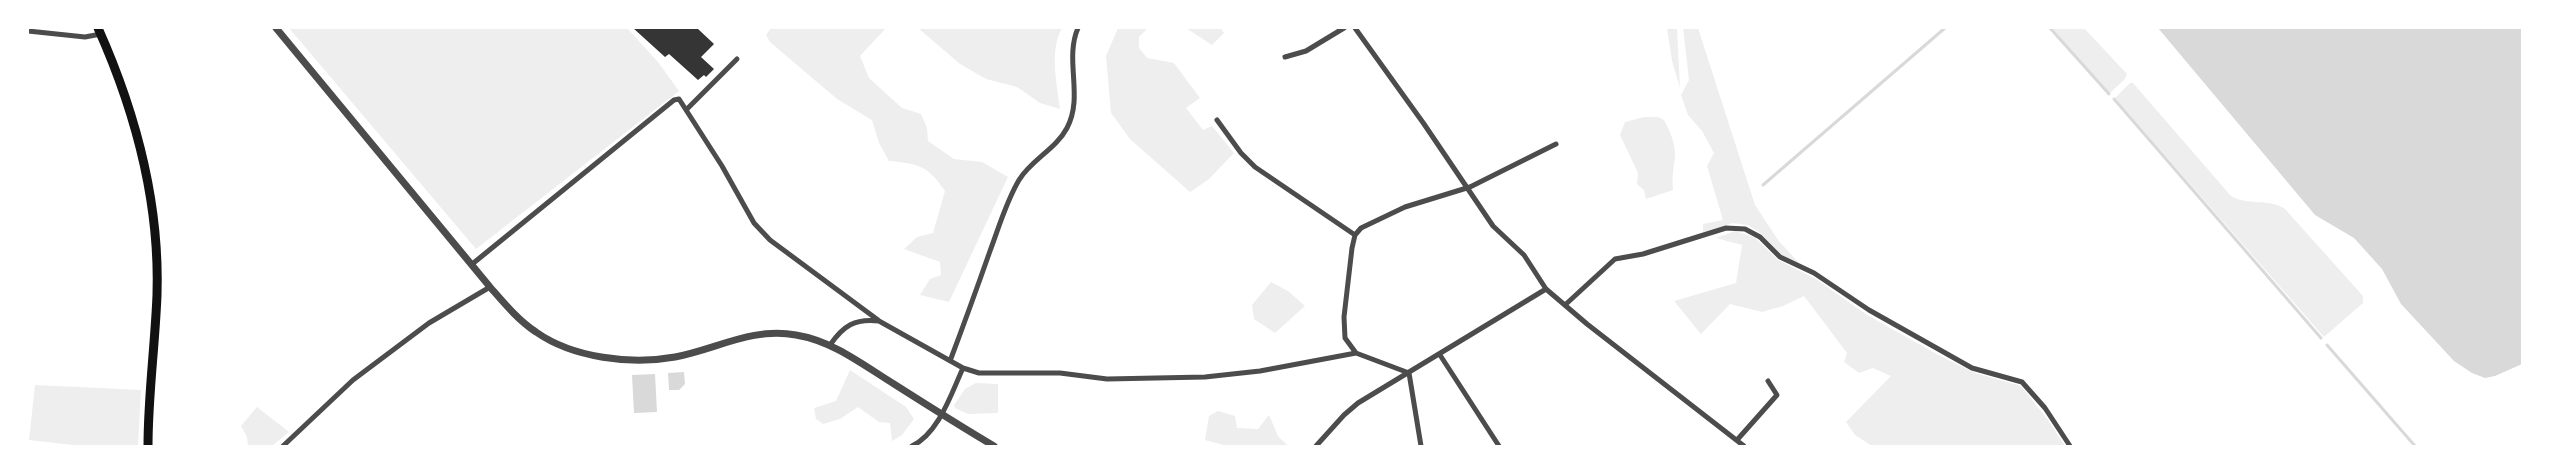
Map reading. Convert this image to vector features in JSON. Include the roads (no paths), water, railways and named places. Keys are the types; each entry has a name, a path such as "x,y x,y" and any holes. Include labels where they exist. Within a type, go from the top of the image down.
{"main road":[{"path":"99,31 131,109 143,154 152,203 157,251 157,295 148,446"}],"street":[{"path":"276,28 471,265 523,322 537,333 559,344 597,356 646,360 674,357 760,333 796,335 830,345 994,446"},
{"path":"950,361 1011,196 1028,168 1056,142 1068,127 1073,108 1075,84 1071,57 1073,38 1078,28"},
{"path":"1285,56 1306,51 1344,28"},
{"path":"1355,28 1493,226 1524,255 1546,289 1744,446"},
{"path":"28,30 85,37 99,31"},
{"path":"687,109 737,59"},
{"path":"471,265 674,100 679,99 687,109 754,223 770,240 879,321 963,368 979,373 1052,373 1107,379 1154,379 1260,371 1356,353 1409,373"},
{"path":"1217,120 1241,153 1254,167 1355,236"},
{"path":"1356,353 1345,338 1344,317 1355,236 1361,228 1374,220 1466,187 1556,144"},
{"path":"1565,305 1615,259 1643,254 1726,228 1745,229 1760,237 1780,257 1814,273 1869,310 1972,368 2022,382 2045,408 2070,446"},
{"path":"283,446 353,380 429,323 490,287"},
{"path":"1316,446 1344,415 1358,403 1546,289"},
{"path":"830,345 848,324 868,319 879,321"},
{"path":"1440,355 1499,446"},
{"path":"912,446 927,435 941,414 963,368"},
{"path":"1409,373 1421,446"},
{"path":"1736,440 1777,395 1768,381"}],"waterway":[{"path":"1763,185 1945,28"},
{"path":"2050,28 2109,94"},
{"path":"2114,99 2321,338"},
{"path":"2327,345 2415,446"}]}
